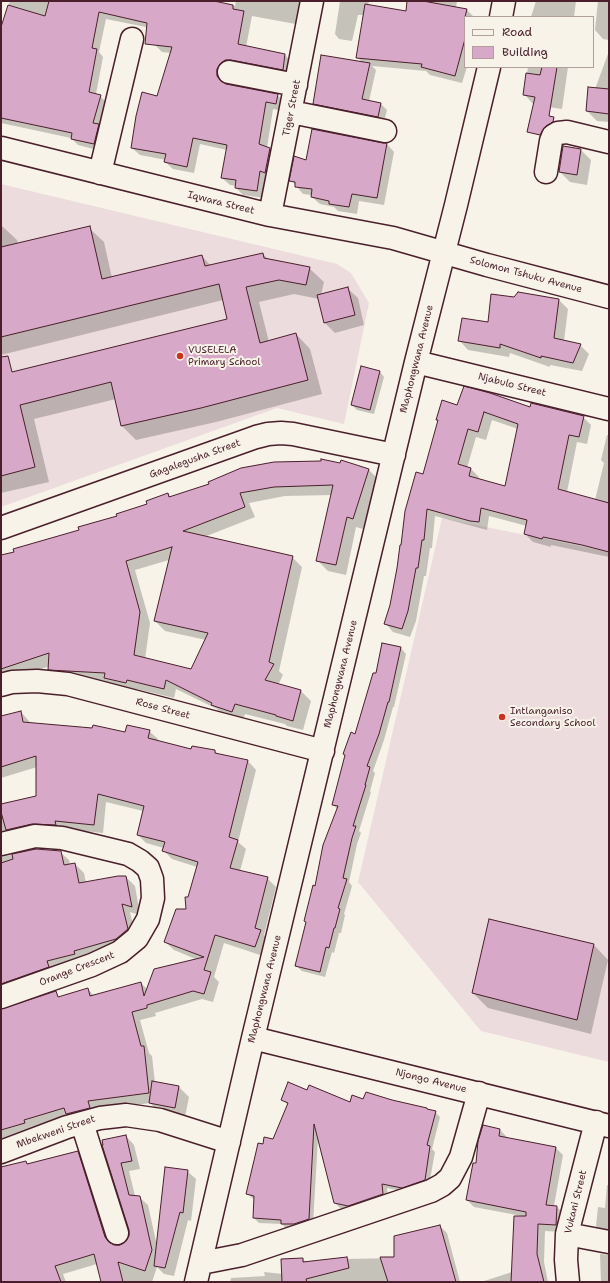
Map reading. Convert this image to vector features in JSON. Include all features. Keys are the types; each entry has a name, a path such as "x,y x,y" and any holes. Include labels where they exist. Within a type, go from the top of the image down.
{"street":[{"name":"Tiger Street","path":"270,215 312,1"},
{"path":"500,16 504,1"},
{"path":"100,173 132,39"},
{"name":"Maphongwana Avenue","path":"199,1273 253,1038 322,751 489,68"},
{"path":"229,72 296,84"},
{"path":"291,112 385,131"},
{"path":"546,172 551,141 553,136 558,133 567,132 609,142"},
{"name":"Iqwara Street","path":"1,148 270,215 393,238 443,253"},
{"name":"Solomon Tshuku Avenue","path":"443,253 609,297"},
{"name":"Njabulo Street","path":"416,362 609,409"},
{"name":"Gagalegusha Street","path":"1,528 268,434 293,434 394,454"},
{"name":"Rose Street","path":"1,685 12,682 37,681 68,684 322,751"},
{"name":"Orange Crescent","path":"1,844 35,836 62,838 128,854 148,868 152,880 153,898 148,919 137,938 120,952 92,965 1,997"},
{"name":"Njongo Avenue","path":"253,1038 603,1124"},
{"path":"199,1273 242,1255 431,1191 442,1185 450,1178 461,1157 479,1093"},
{"name":"Mbekweni Street","path":"1,1152 67,1127 100,1118 126,1115 160,1120 229,1142"},
{"path":"82,1123 117,1233"},
{"name":"Vukani Street","path":"568,1282 566,1260 568,1234 603,1124"},
{"path":"568,1234 609,1242"}],"shaded area":[{"name":"VUSELELA Primary School","path":"1,184 337,264 351,273 369,303 344,424 277,408 1,507"},
{"name":"Intlanganiso Secondary School","path":"442,518 609,552 609,1062 481,1031 358,882"}],"building":[{"path":"49,1 214,1 233,5 233,9 244,11 238,44 285,54 283,70 231,60 225,60 217,69 217,76 226,84 278,94 276,104 266,102 259,144 270,148 265,173 260,171 257,191 235,188 236,180 221,178 227,145 193,138 187,167 164,162 166,154 131,148 136,116 142,92 157,96 172,47 145,44 147,23 99,12 92,48 97,49 89,92 101,95 93,123 99,124 94,144 71,139 72,133 1,118 1,27 8,5 45,16"},
{"path":"407,1 423,1 467,9 464,16 464,43 455,76 421,67 422,64 356,58 365,4 406,11"},
{"path":"321,55 370,63 362,99 381,103 378,117 313,104"},
{"path":"542,68 557,68 549,116 554,117 553,122 546,126 540,135 527,132 535,97 523,95 526,73 540,75"},
{"path":"588,87 609,89 609,114 586,111"},
{"path":"312,129 387,143 377,198 352,194 349,207 329,204 329,201 311,197 312,189 295,187 295,182 289,181 294,156 306,160"},
{"path":"563,146 581,149 577,175 559,172"},
{"path":"90,226 102,279 202,255 205,266 263,253 264,258 310,267 306,285 279,280 246,287 260,343 296,333 308,380 201,408 121,426 111,382 20,405 35,467 1,476 1,357 8,356 12,372 227,319 219,284 1,337 1,247"},
{"path":"348,287 355,315 324,323 317,295"},
{"path":"518,292 559,299 554,338 581,344 573,363 541,356 541,358 500,344 500,348 458,341 462,318 488,322 491,294 514,297"},
{"path":"361,366 380,371 370,410 351,405"},
{"path":"464,386 490,393 530,407 531,403 584,416 579,437 569,435 558,489 609,503 609,552 582,545 543,537 542,539 524,534 527,520 481,508 479,522 470,521 427,509 424,540 422,540 418,568 416,568 408,611 402,629 384,624 390,605 397,568 405,511 416,472 423,474 442,400 457,405","holes":["484,412 518,424 505,486 469,476 471,468 458,464 468,429 478,432"]},
{"path":"321,459 340,463 341,460 369,469 353,519 347,517 336,565 316,561 333,485 274,487 240,493 245,507 183,531 293,556 269,662 274,664 265,680 301,690 293,721 235,704 232,712 211,705 212,703 166,680 164,689 127,680 126,683 104,678 105,673 48,670 49,653 1,669 1,555 14,552 13,549 79,530 78,527 117,516 116,514 147,504 146,501 168,493 169,497 209,484 208,482 241,468 274,462 321,461","holes":["172,547 154,621 208,633 191,669 134,655 140,612 126,561"]},
{"path":"382,643 401,647 389,702 367,766 370,767 353,826 356,826 343,878 347,879 338,908 340,909 335,928 329,948 326,947 320,972 295,966 313,885 315,886 323,845 338,806 332,805 345,755 343,754 351,732 355,734 373,673 376,673"},
{"path":"21,711 23,722 92,728 93,725 125,732 127,725 150,730 148,738 191,749 192,746 215,750 215,753 248,760 229,837 238,840 230,868 268,877 255,928 261,930 255,947 215,935 204,970 211,972 204,994 193,991 147,1005 147,1008 132,1012 141,1046 144,1046 149,1093 88,1101 90,1108 66,1114 64,1108 24,1120 25,1123 1,1130 1,1009 56,991 58,997 88,988 90,996 141,982 144,996 154,969 204,957 164,942 176,909 186,909 185,897 188,897 198,862 162,851 165,842 137,835 144,806 98,794 94,825 55,821 56,825 32,824 6,830 1,812 1,804 36,796 36,756 1,767 1,716"},
{"path":"36,849 61,851 64,865 75,863 79,883 126,876 132,907 122,904 128,929 116,939 74,951 75,954 47,961 49,967 1,984 1,863 13,859 12,854"},
{"path":"489,919 594,944 577,1020 472,993"},
{"path":"152,1081 179,1086 175,1108 149,1103"},
{"path":"288,1082 307,1090 309,1085 350,1102 352,1095 363,1099 366,1092 436,1111 427,1145 430,1146 425,1180 402,1188 382,1184 383,1194 348,1206 334,1203 314,1124 309,1219 294,1224 281,1224 281,1220 253,1218 254,1196 246,1194 258,1143 263,1144 264,1137 273,1139 288,1103 281,1100"},
{"path":"483,1125 500,1129 499,1136 556,1147 546,1205 557,1206 556,1225 538,1224 537,1254 544,1282 511,1282 514,1216 526,1216 526,1212 466,1200 473,1163 476,1163 478,1141"},
{"path":"126,1135 132,1161 121,1163 129,1195 140,1196 152,1250 145,1271 118,1262 123,1282 101,1282 94,1254 55,1266 61,1282 1,1282 1,1167 26,1161 27,1164 78,1151 105,1237 114,1245 120,1245 126,1241 129,1236 129,1230 102,1145 102,1140"},
{"path":"165,1167 188,1170 183,1213 180,1212 165,1268 154,1266"},
{"path":"440,1225 456,1282 388,1282 380,1257 394,1257 394,1236"},
{"path":"347,1257 349,1268 306,1279 307,1282 282,1282 281,1259 303,1258 303,1262"}],"place":[{"name":"VUSELELA Primary School","path":"180,356"},
{"name":"Intlanganiso Secondary School","path":"502,717"}]}
